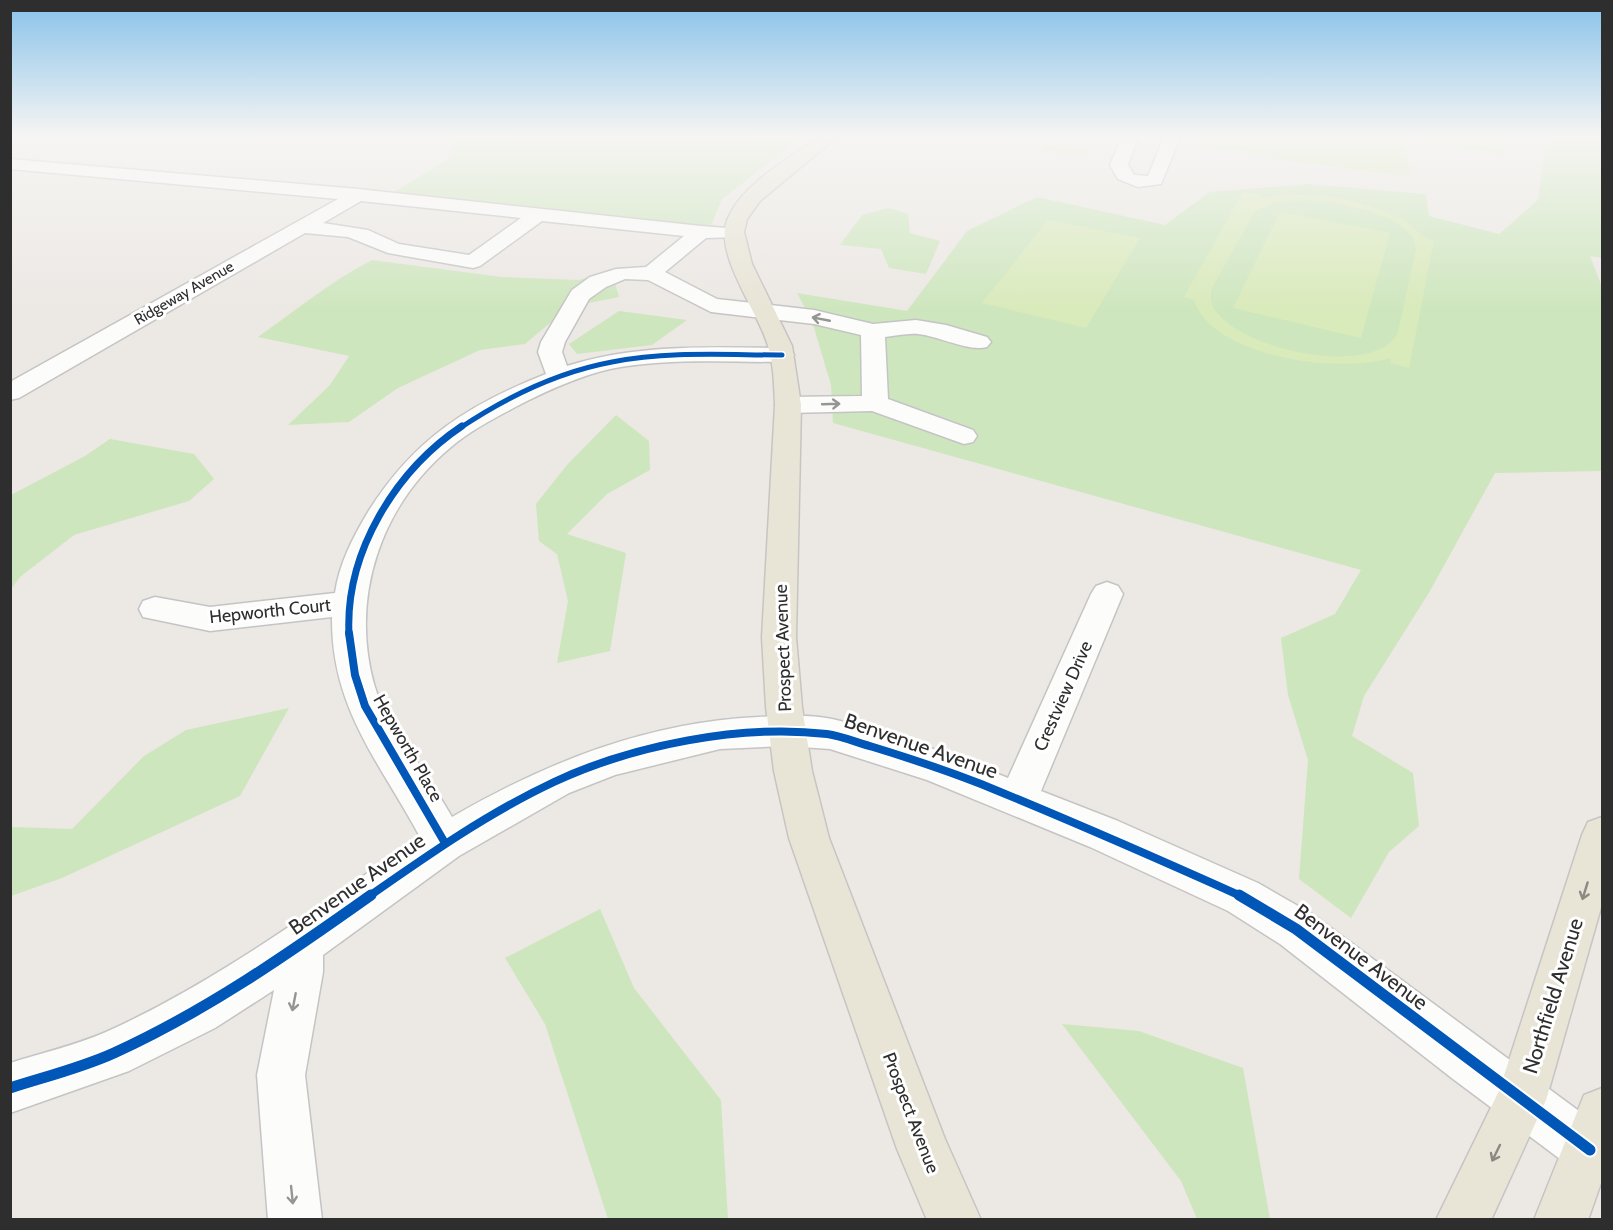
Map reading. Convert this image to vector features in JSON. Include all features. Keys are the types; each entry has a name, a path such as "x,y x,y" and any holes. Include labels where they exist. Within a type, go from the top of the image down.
{"main road":[{"path":"734,233 738,216 758,194"},
{"name":"Prospect Avenue","path":"734,233 741,260 768,313 782,355 788,405 779,637 786,731 808,838 923,1149 954,1220"},
{"name":"Northfield Avenue","path":"1464,1220 1521,1100 1602,835"},
{"path":"1562,1220 1596,1132"}],"street":[{"path":"351,194 388,198 375,208 375,212 428,218 453,211 539,214 701,232 734,233"},
{"name":"Ridgeway Avenue","path":"10,393 358,195"},
{"path":"453,211 482,225 520,229"},
{"path":"300,227 348,231 361,234 395,249 473,262 539,214"},
{"path":"651,274 701,232"},
{"path":"559,376 550,352 553,342 580,295 598,282 623,273 651,274 679,285 711,304 814,317 873,331 916,327 946,332 979,342"},
{"path":"873,331 875,403"},
{"name":"Hepworth Place","path":"445,843 376,729 358,688 350,646 349,603 357,569 370,536 399,484 433,447 473,419 559,376 637,358 782,355"},
{"path":"788,405 875,403 964,436"},
{"name":"Crestview Drive","path":"1018,799 1107,594"},
{"name":"Hepworth Court","path":"155,609 210,619 349,603"},
{"name":"Benvenue Avenue","path":"10,1088 112,1054 198,1011 263,971 445,843 555,781 610,760 720,734 786,731 830,734 935,766 1104,834 1243,897 1273,913 1521,1100 1596,1132"},
{"path":"295,1220 281,1075 300,972 301,944"}],"green space":[{"path":"390,194 728,194 722,199 709,230 386,197"},
{"path":"1207,194 1426,194 1429,216 1499,234 1538,200 1539,194 1602,194 1602,258 1590,256 1602,287 1602,471 1495,473 1430,591 1364,696 1352,736 1413,773 1419,826 1389,852 1351,918 1299,879 1308,760 1288,695 1281,638 1335,614 1361,570 833,423 831,385 812,321 797,293 907,311 967,231 1037,197 1165,225"},
{"path":"1242,194 1262,196 1261,199 1314,195 1367,205 1400,218 1434,241 1409,368 1390,363 1391,358 1342,364 1311,362 1280,357 1251,348 1225,336 1206,320 1194,300 1184,297","holes":["1306,200 1352,207 1388,218 1402,226 1412,237 1416,249 1398,332 1383,348 1357,355 1324,356 1289,350 1256,339 1230,325 1214,307 1212,288 1255,211 1277,202"]},
{"path":"889,208 908,214 910,233 940,241 926,274 889,268 881,249 840,245 862,215"},
{"path":"1280,212 1390,233 1361,338 1233,308"},
{"path":"1048,220 1140,238 1086,328 982,303"},
{"path":"372,260 502,277 579,280 611,269 619,297 569,307 525,344 480,350 398,388 349,422 288,425 330,385 349,356 258,337 328,287"},
{"path":"619,311 687,320 652,345 577,354 569,344"},
{"path":"616,415 649,441 650,470 607,494 567,534 626,553 610,651 557,663 568,601 557,554 539,541 536,504 567,465"},
{"path":"110,439 194,454 214,479 189,501 74,535 20,577 11,589 11,495 85,456"},
{"path":"289,708 240,796 62,878 11,896 11,827 72,829 144,756 186,730"},
{"path":"600,909 634,988 721,1100 728,1219 608,1219 545,1024 505,958"},
{"path":"1062,1024 1139,1031 1243,1068 1270,1219 1197,1219 1181,1181"}],"cycle path":[{"path":"445,843 370,717 360,696 351,655 349,605 358,563 378,520 404,480 433,448 473,419 540,385 586,368 652,356 782,355"},
{"path":"10,1088 112,1054 198,1011 263,971 445,843 555,781 611,760 696,738 720,734 786,731 830,734 935,766 1104,834 1243,897 1296,929 1590,1150"}]}
